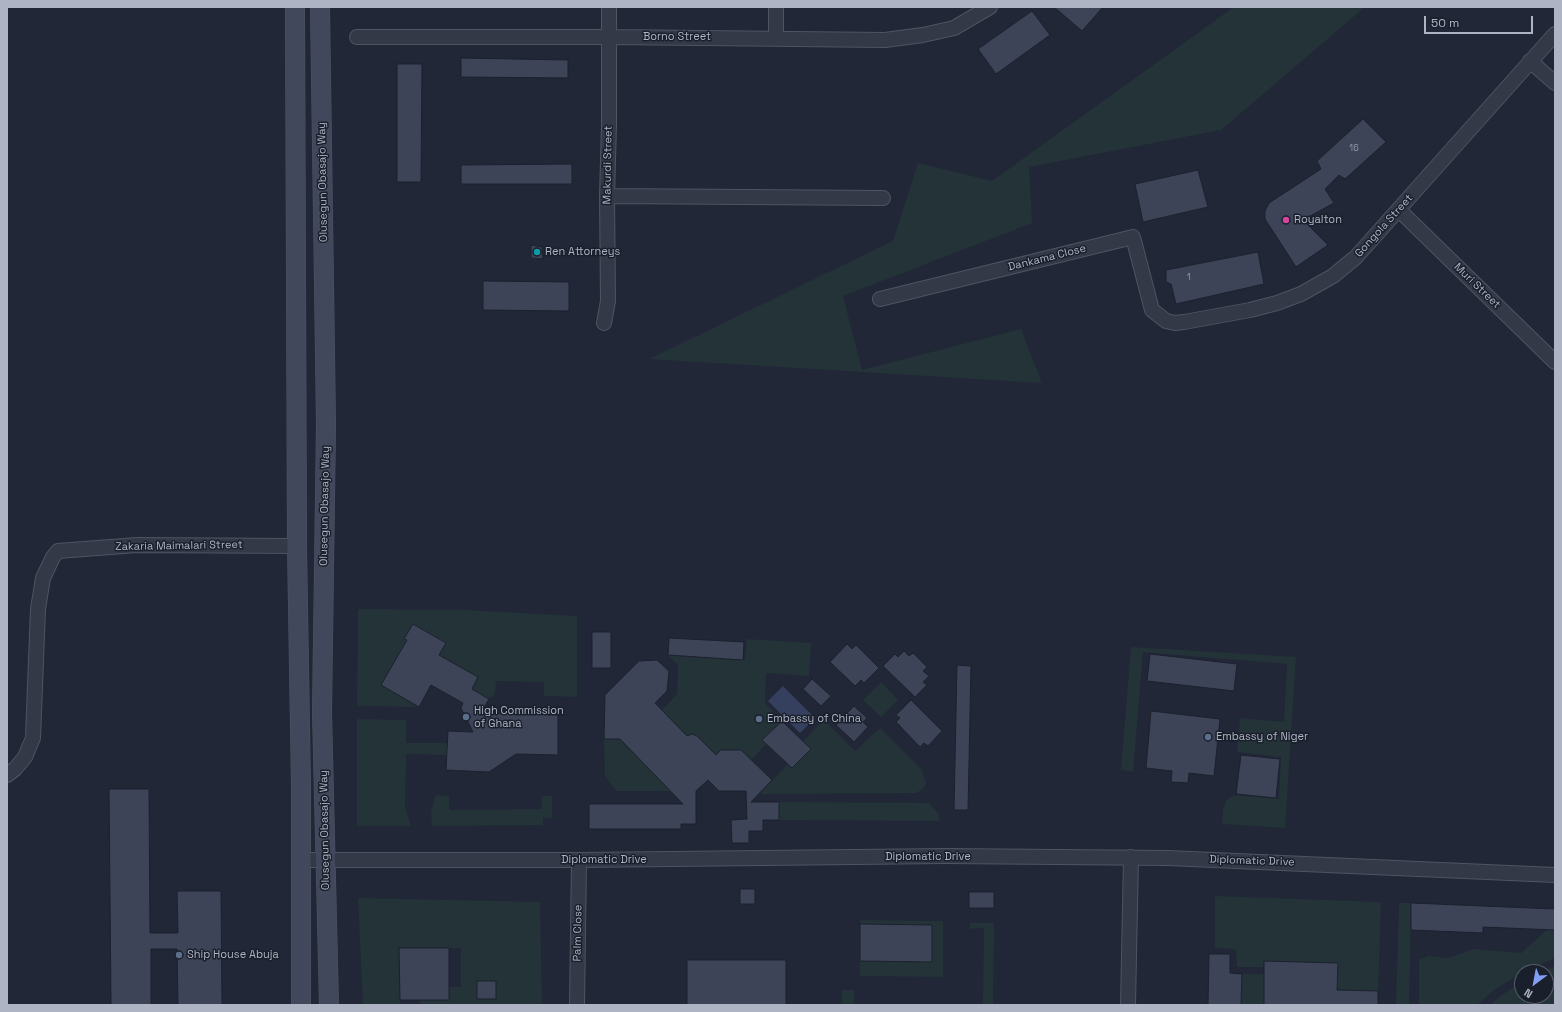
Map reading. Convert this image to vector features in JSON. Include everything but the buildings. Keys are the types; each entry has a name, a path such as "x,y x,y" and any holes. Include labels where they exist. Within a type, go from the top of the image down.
{"main road":[{"name":"Olusegun Obasajo Way","path":"295,7 301,787 301,1005"},
{"name":"Olusegun Obasajo Way","path":"320,7 326,424 322,712 329,1005"},
{"path":"299,651 323,653"}],"street":[{"name":"Makurdi Street","path":"604,323 608,301 607,196 609,7"},
{"path":"776,7 776,38"},
{"name":"Borno Street","path":"357,37 609,37 885,40 923,35 954,28 990,7"},
{"name":"Gongola Street","path":"1158,316 1166,321 1175,323 1250,310 1277,303 1301,294 1333,276 1356,257 1555,34"},
{"path":"1530,61 1555,83"},
{"path":"607,196 883,198"},
{"name":"Muri Street","path":"1399,210 1555,362"},
{"name":"Dankama Close","path":"880,299 1133,237 1152,310 1158,316"},
{"name":"Zakaria Maimalari Street","path":"7,774 15,769 25,756 33,738 38,609 44,578 53,556 58,551 137,545 298,546"},
{"name":"Diplomatic Drive","path":"301,860 579,860 946,856 1131,857 1215,859 1555,875"},
{"path":"1128,1005 1131,857"},
{"name":"Palm Close","path":"577,1005 579,860"}],"shaded area":[{"path":"1234,7 1365,7 1221,130 1029,167 1032,223 843,296 862,370 1021,329 1042,383 649,359 893,241 918,163 992,181"},
{"path":"358,609 464,610 577,616 577,697 544,696 544,682 496,681 495,694 489,699 472,689 478,677 442,656 429,678 396,659 381,685 419,707 357,706","holes":["413,624 446,643 437,658 405,639"]},
{"path":"747,639 811,643 809,676 766,673 765,703 782,721 763,740 766,744 751,760 741,750 721,750 716,755 697,736 692,734 687,736 662,710 677,694 678,665 668,655 745,660"},
{"path":"1131,647 1296,657 1285,828 1222,824 1223,809 1227,800 1234,795 1279,799 1281,757 1237,752 1240,718 1284,722 1287,664 1143,652 1133,772 1121,770"},
{"path":"881,682 898,700 881,717 863,700"},
{"path":"357,719 406,720 406,743 447,743 447,755 406,754 405,807 411,826 357,826"},
{"path":"824,720 855,751 880,728 921,769 926,783 923,789 916,793 761,794 761,792 788,764 792,768 811,749 803,741"},
{"path":"604,739 620,739 670,791 616,791 605,776"},
{"path":"436,795 449,796 449,810 542,809 542,796 552,796 552,818 543,818 543,825 432,826 431,812"},
{"path":"779,802 929,803 939,814 939,821 779,820"},
{"path":"1215,896 1381,902 1378,991 1337,990 1337,963 1265,961 1264,967 1237,967 1236,949 1215,948"},
{"path":"358,898 540,902 542,1005 420,1005 419,1000 449,1000 449,987 461,987 461,948 399,948 400,1005 363,1005","holes":["477,981 496,981 496,999 477,999"]},
{"path":"1399,903 1411,903 1409,1005 1396,1005"},
{"path":"860,920 943,921 943,977 860,976 860,961 932,962 932,925 860,924"},
{"path":"970,923 994,923 993,1005 983,1005 984,928 970,929"},
{"path":"1547,930 1555,930 1555,958 1541,964 1514,964 1514,977 1493,991 1477,1005 1419,1005 1419,960 1428,956 1448,958 1474,949 1521,953"},
{"path":"1554,966 1555,1005 1490,1005 1514,987 1514,1004 1554,1004"},
{"path":"1242,974 1264,974 1264,1005 1241,1005"},
{"path":"842,990 854,990 854,1005 842,1005"}],"water":[{"path":"783,686 815,718 800,733 768,701"}],"place":[{"name":"Royalton","path":"1286,220"},
{"name":"Ren Attorneys","path":"537,252"},
{"name":"High Commission of Ghana","path":"466,717"},
{"name":"Embassy of China","path":"759,719"},
{"name":"Embassy of Niger","path":"1208,737"},
{"name":"Ship House Abuja","path":"179,955"}]}
